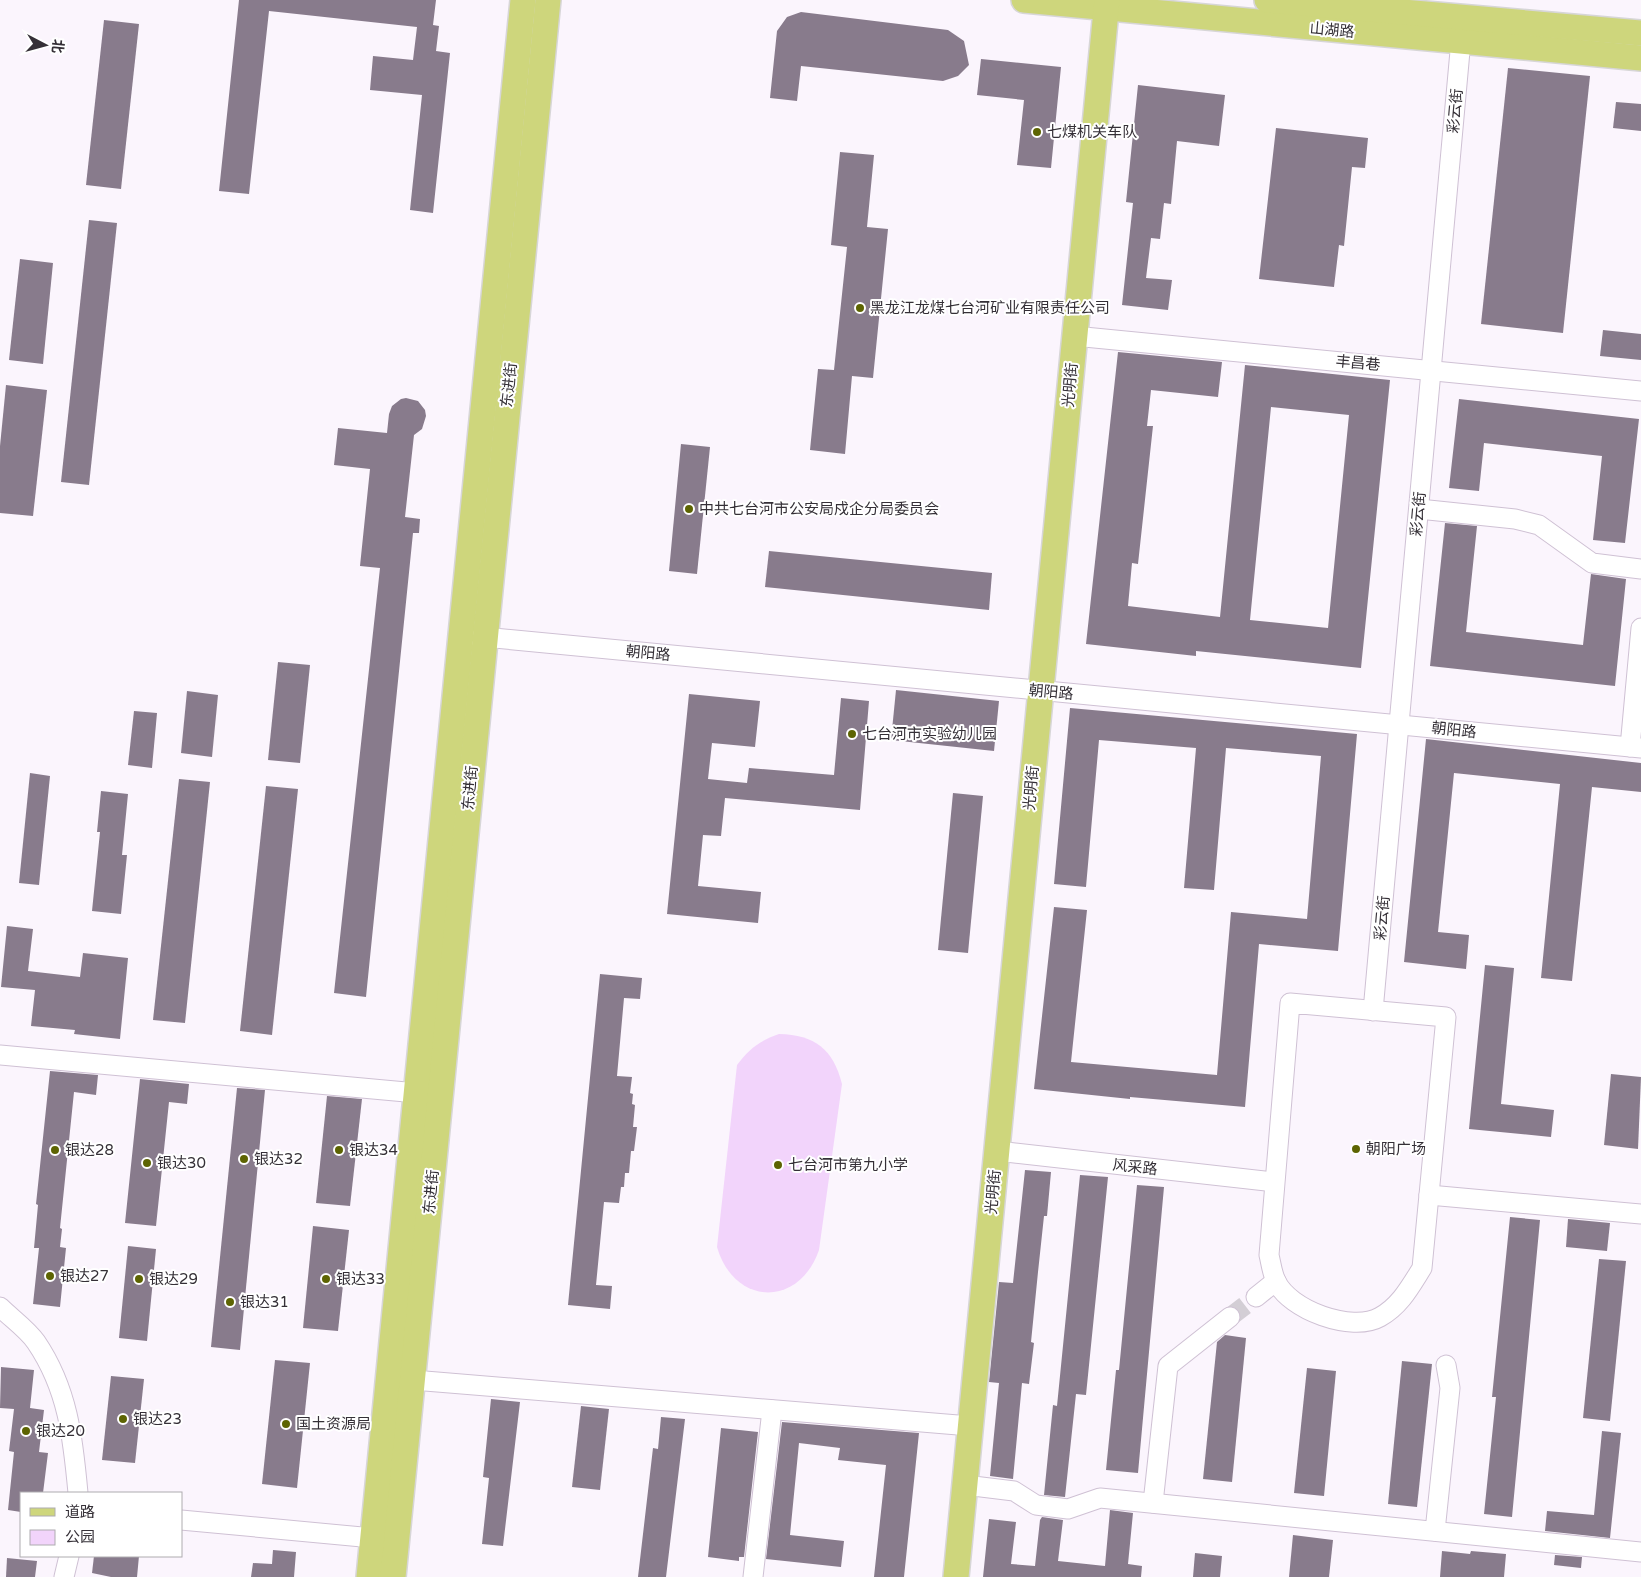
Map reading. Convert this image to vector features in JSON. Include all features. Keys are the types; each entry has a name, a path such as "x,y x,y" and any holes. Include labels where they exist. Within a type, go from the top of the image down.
{"main road":[{"name":"东进街","path":"393,1577 413,1380 523,0"},
{"name":"东进街","path":"369,1577 417,1093 548,0"},
{"name":"山湖路","path":"1024,0 1457,19 1641,58"},
{"name":"山湖路","path":"1267,0 1457,19 1641,33"},
{"name":"光明街","path":"956,1577 1107,4"}],"street":[{"name":"彩云街","path":"1373,1011 1431,370 1457,19"},
{"name":"丰昌巷","path":"1074,336 1641,390"},
{"path":"1419,509 1515,519 1539,525 1592,563 1641,569"},
{"path":"1636,748 1641,628"},
{"name":"朝阳路","path":"473,636 1636,748"},
{"path":"1290,1003 1446,1017 1422,1268 1404,1298 1379,1318 1344,1323 1317,1314 1290,1299 1276,1282 1269,1255 1274,1182 1290,1003"},
{"path":"0,1055 417,1093"},
{"name":"风采路","path":"997,1151 1274,1182"},
{"path":"1429,1195 1641,1214"},
{"path":"1256,1297 1276,1282"},
{"path":"0,1306 36,1341 64,1397 74,1449 78,1492"},
{"path":"1153,1504 1168,1366 1230,1317"},
{"path":"1436,1531 1450,1388 1446,1365"},
{"path":"413,1380 970,1426"},
{"path":"753,1577 772,1410"},
{"path":"965,1485 1014,1491 1036,1505 1068,1509 1100,1498 1641,1552"},
{"path":"182,1520 373,1538"},
{"path":"64,1577 69,1557"}],"green space":[{"name":"七台河市第九小学","path":"779,1034 803,1037 821,1046 833,1062 842,1084 819,1250 810,1269 797,1282 782,1290 767,1292 751,1289 737,1281 725,1266 717,1247 737,1065 755,1046"}],"building":[{"path":"239,0 436,0 433,25 439,26 436,51 450,53 433,213 410,210 422,95 370,90 373,56 413,60 417,27 269,11 249,194 219,191"},
{"path":"801,12 948,30 964,41 969,65 958,76 943,81 801,66 797,101 770,98 777,31 787,17"},
{"path":"104,20 139,24 121,189 86,185"},
{"name":"七煤机关车队","path":"981,59 1061,67 1051,168 1017,165 1024,100 977,95"},
{"path":"1508,68 1590,76 1563,333 1481,324"},
{"path":"1138,85 1225,95 1219,146 1177,141 1171,204 1164,203 1160,239 1151,238 1146,278 1172,280 1168,310 1122,305 1133,203 1126,202"},
{"path":"1616,102 1641,104 1641,131 1613,128"},
{"path":"1276,128 1368,138 1365,168 1352,167 1344,246 1339,245 1334,287 1259,279"},
{"name":"黑龙江龙煤七台河矿业有限责任公司","path":"840,152 874,155 867,227 888,229 873,378 852,376 845,454 810,450 818,369 834,370 847,247 831,245"},
{"path":"89,220 117,223 89,485 61,482"},
{"path":"20,259 53,263 43,364 9,360"},
{"path":"1603,330 1641,334 1641,360 1600,356"},
{"path":"1118,352 1222,362 1218,397 1151,390 1147,426 1153,426 1138,564 1132,563 1128,606 1220,617 1245,365 1390,380 1361,668 1196,651 1196,656 1086,644","holes":["1271,407 1349,415 1328,628 1250,620"]},
{"path":"6,385 47,390 33,516 0,513 0,446"},
{"path":"406,398 418,401 425,410 426,416 422,429 414,435 405,517 420,519 419,533 413,533 366,997 334,993 380,568 360,566 370,469 334,465 338,428 387,433 392,406 401,399"},
{"path":"1459,399 1639,419 1625,543 1593,540 1602,456 1484,443 1479,491 1449,488"},
{"name":"中共七台河市公安局戍企分局委员会","path":"681,444 710,447 697,574 669,571"},
{"path":"1445,523 1477,526 1466,632 1583,645 1591,574 1626,579 1615,686 1430,666"},
{"path":"769,551 992,573 989,610 765,587"},
{"path":"278,662 310,665 300,763 268,760"},
{"path":"896,690 999,701 994,751 891,740"},
{"path":"187,691 218,695 212,757 181,753"},
{"path":"689,694 760,701 755,747 712,743 708,779 747,783 749,768 834,775 841,698 869,701 860,810 725,798 721,836 703,835 698,886 761,892 758,923 667,914"},
{"path":"1070,708 1357,734 1338,951 1259,944 1245,1107 1130,1097 1130,1099 1034,1089 1054,907 1087,910 1071,1062 1217,1075 1231,912 1307,919 1321,756 1226,748 1214,890 1184,888 1196,748 1099,740 1086,887 1054,884"},
{"path":"134,711 157,713 152,768 128,765"},
{"path":"1426,739 1641,763 1641,792 1592,787 1572,981 1541,978 1560,784 1454,773 1438,932 1469,935 1466,969 1404,962"},
{"path":"30,773 50,776 39,885 19,883"},
{"path":"179,779 210,782 185,1023 153,1020"},
{"path":"266,786 298,789 272,1035 240,1031"},
{"path":"101,791 128,794 122,855 127,855 121,914 92,911 100,832 97,832"},
{"path":"953,793 983,796 968,953 938,950"},
{"path":"7,926 33,929 28,971 80,977 83,953 128,958 120,1039 74,1034 75,1030 31,1026 35,990 1,987"},
{"path":"1485,965 1514,968 1501,1104 1554,1110 1551,1137 1469,1129"},
{"path":"600,974 642,978 640,999 624,998 617,1076 632,1077 630,1093 633,1094 632,1104 635,1105 633,1127 637,1127 634,1151 631,1151 629,1173 625,1173 624,1187 621,1187 619,1203 604,1202 596,1285 612,1286 610,1309 568,1305"},
{"path":"50,1071 98,1075 96,1095 74,1092 60,1228 62,1229 60,1247 66,1248 60,1307 33,1304 39,1248 34,1248 38,1205 36,1204"},
{"path":"1611,1074 1641,1077 1638,1149 1604,1145"},
{"name":"银达30","path":"140,1079 189,1084 187,1104 169,1102 156,1226 125,1223"},
{"path":"237,1088 265,1090 240,1350 211,1347"},
{"name":"银达34","path":"327,1096 362,1099 350,1206 316,1203"},
{"path":"1025,1170 1051,1172 1047,1216 1044,1216 1038,1272 1031,1342 1034,1343 1029,1384 1022,1383 1013,1479 990,1476 999,1383 989,1382 999,1282 1013,1283"},
{"path":"1080,1175 1108,1177 1086,1395 1076,1394 1065,1497 1044,1495 1053,1405 1057,1406"},
{"path":"1137,1185 1164,1187 1138,1473 1106,1470 1116,1370 1119,1370"},
{"path":"1510,1217 1540,1220 1512,1517 1484,1514 1496,1397 1492,1397"},
{"path":"1568,1219 1610,1223 1607,1251 1566,1247"},
{"name":"银达33","path":"313,1226 349,1230 338,1331 303,1328"},
{"name":"银达29","path":"128,1246 156,1249 147,1341 119,1338"},
{"path":"1599,1259 1626,1261 1610,1421 1583,1418"},
{"path":"1225,1335 1246,1338 1232,1482 1203,1479 1217,1342"},
{"name":"国土资源局","path":"275,1360 310,1363 297,1488 262,1484"},
{"path":"1402,1361 1432,1364 1417,1507 1388,1504"},
{"name":"银达20","path":"1,1367 34,1370 30,1408 44,1410 39,1452 48,1453 43,1492 20,1492 20,1512 8,1510 14,1452 9,1451 14,1409 0,1408"},
{"path":"1307,1368 1336,1371 1324,1496 1294,1493"},
{"name":"银达23","path":"111,1376 144,1379 135,1463 102,1460"},
{"path":"491,1399 520,1402 503,1546 482,1544 489,1478 483,1477"},
{"path":"581,1406 609,1409 600,1490 572,1487"},
{"path":"661,1417 685,1419 666,1577 638,1577 653,1448 658,1449"},
{"path":"782,1422 919,1433 904,1577 874,1577 886,1465 838,1460 840,1448 799,1443 790,1535 844,1541 841,1567 766,1559"},
{"path":"721,1428 758,1432 744,1557 739,1557 739,1561 708,1557"},
{"path":"1602,1431 1621,1433 1610,1538 1545,1531 1547,1511 1594,1515"},
{"path":"1110,1510 1133,1513 1128,1564 1142,1566 1141,1577 983,1577 989,1519 1016,1522 1011,1564 1035,1566 1040,1520 1042,1517 1063,1520 1058,1561 1105,1566"},
{"path":"1293,1535 1333,1540 1329,1577 1289,1577"},
{"path":"273,1550 296,1552 294,1577 251,1577 253,1563 272,1564"},
{"path":"1442,1551 1470,1554 1471,1551 1506,1554 1504,1577 1440,1577"},
{"path":"1195,1553 1222,1556 1220,1577 1193,1577"},
{"path":"1555,1555 1582,1557 1581,1568 1554,1565"},
{"path":"94,1557 139,1557 137,1577 111,1577 92,1573"},
{"path":"7,1558 37,1561 35,1577 6,1577"}],"tunnel":[{"path":"1230,1317 1256,1297"}],"place":[{"name":"七煤机关车队","path":"1037,132"},
{"name":"黑龙江龙煤七台河矿业有限责任公司","path":"860,308"},
{"name":"中共七台河市公安局戍企分局委员会","path":"689,509"},
{"name":"七台河市实验幼儿园","path":"852,734"},
{"name":"朝阳广场","path":"1356,1149"},
{"name":"银达28","path":"55,1150"},
{"name":"银达34","path":"339,1150"},
{"name":"银达32","path":"244,1159"},
{"name":"银达30","path":"147,1163"},
{"name":"七台河市第九小学","path":"778,1165"},
{"name":"银达27","path":"50,1276"},
{"name":"银达29","path":"139,1279"},
{"name":"银达33","path":"326,1279"},
{"name":"银达31","path":"230,1302"},
{"name":"银达23","path":"123,1419"},
{"name":"国土资源局","path":"286,1424"},
{"name":"银达20","path":"26,1431"}]}
